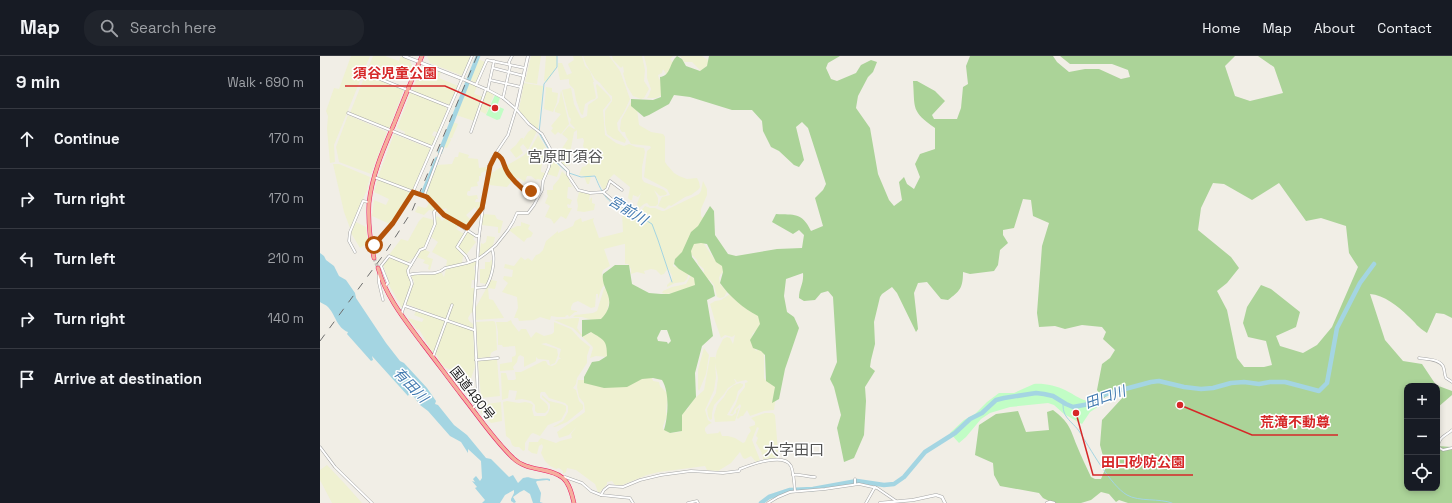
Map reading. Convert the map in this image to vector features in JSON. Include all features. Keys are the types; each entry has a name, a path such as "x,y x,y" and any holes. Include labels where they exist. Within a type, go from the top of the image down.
{"highway":[{"path":"374,258 369,218 374,177 422,56"},
{"name":"国道480号","path":"378,268 379,274 401,315 472,409 516,461 529,467 552,473 563,478"},
{"path":"563,478 567,484 574,503"}],"street":[{"path":"404,56 487,89 503,98 516,108 529,124 542,134 559,163 568,171 568,175 578,190 590,193 603,192 607,189 610,181 622,190"},
{"path":"372,246 393,223 413,192 472,56"},
{"path":"503,98 509,72 509,62 512,56"},
{"path":"472,409 477,404 478,399 474,330 482,208 490,166 508,135 528,56"},
{"path":"476,85 486,60 526,68"},
{"path":"471,132 490,80 494,61"},
{"path":"493,68 524,76"},
{"path":"365,73 450,107"},
{"path":"490,80 521,87"},
{"path":"348,113 433,148"},
{"path":"424,196 442,148"},
{"path":"409,275 417,273 434,274 446,268 478,259 492,249 513,222 517,213 528,213 534,205 541,192 543,181 549,167 551,150"},
{"path":"496,154 501,157 509,175 524,190 541,192"},
{"path":"374,177 424,196 429,199 444,215 476,236 479,236"},
{"path":"603,192 616,203 633,211"},
{"path":"354,252 349,241 350,232 363,201 370,202"},
{"path":"469,262 458,247 467,229 482,208"},
{"path":"401,315 412,284 408,270 420,250 425,248 434,226 434,212 437,209"},
{"path":"476,288 486,287 490,279 494,256 492,249"},
{"path":"385,286 388,282 381,266 389,256 411,265"},
{"path":"379,274 379,283 383,300"},
{"path":"433,357 452,305"},
{"path":"405,306 474,330"},
{"path":"476,360 498,358"},
{"path":"1419,358 1434,360 1442,364 1446,378 1452,382"},
{"path":"1452,430 1442,436 1438,444 1438,448 1443,450 1452,448"},
{"path":"320,447 335,467 372,503"},
{"path":"600,496 609,486 623,486 647,478 691,471 723,473 739,471 740,469 763,461 780,460 787,462 791,466 795,492"},
{"path":"793,475 801,474 814,477"},
{"path":"563,478 565,477 582,484 600,496 630,498 633,503"},
{"path":"855,479 855,484"},
{"path":"768,503 778,497 795,492 855,484 875,487 896,501"},
{"path":"866,503 875,487"},
{"path":"880,503 913,500 936,495 942,497 945,503"},
{"path":"688,503 697,501 698,503"},
{"path":"1047,503 1054,503"}],"green space":[{"path":"351,56 370,56 334,145 335,162 330,163 327,129 328,116 326,111 334,88 339,89"},
{"path":"373,56 385,56 399,61 401,56 410,60 413,68 408,80 390,73 387,80 366,73"},
{"path":"427,56 471,56 463,76 430,63"},
{"path":"531,56 541,56 537,84 525,82"},
{"path":"546,56 557,56 557,67 547,82 544,81"},
{"path":"573,56 582,56 585,66 590,71 594,82 596,97 585,104 583,115 581,114 576,100 574,89 569,84 569,79 560,80 558,70 558,63 562,63 567,75 572,73 568,64 574,60"},
{"path":"583,56 609,56 620,71 630,99 617,123 618,130 626,140 625,143 614,139 607,134 605,111 612,101 612,96 595,79"},
{"path":"612,56 642,56 645,70 644,81 649,89 644,98 641,99 633,96 627,86 623,73 623,66 621,68 613,60"},
{"path":"644,56 673,56 670,59 673,63 668,77 663,69 662,73 658,75 659,79 663,82 662,95 656,98 647,98 651,89 647,78 647,68"},
{"path":"677,56 682,59 686,66 700,71 707,66 709,56 840,56 828,63 826,68 831,79 837,81 856,73 861,65 871,60 877,62 873,72 868,77 858,96 856,108 870,128 878,174 889,200 894,206 902,200 899,182 904,177 907,184 914,189 920,177 915,164 920,154 935,149 935,128 918,113 916,109 913,81 917,81 935,91 945,101 932,115 934,119 957,119 961,108 963,87 968,84 966,66 970,56 1053,56 1057,62 1069,72 1085,69 1099,69 1121,79 1130,77 1128,70 1112,64 1070,64 1060,56 1235,56 1225,66 1235,96 1250,101 1283,93 1274,67 1258,56 1452,56 1452,318 1444,314 1436,313 1427,333 1400,308 1380,296 1370,294 1385,340 1403,361 1422,364 1435,383 1404,383 1404,491 1440,491 1440,446 1452,447 1452,503 1128,503 1119,500 1116,502 1109,494 1101,492 1091,500 1081,503 1053,503 1043,498 1039,493 1000,486 994,475 993,463 975,455 979,425 996,414 1018,411 1026,432 1049,430 1047,412 1053,410 1063,418 1073,434 1080,454 1091,477 1101,479 1106,467 1100,445 1102,420 1125,395 1121,384 1103,399 1097,390 1102,364 1110,358 1115,350 1103,339 1106,332 1102,327 1082,325 1065,329 1055,326 1039,327 1037,313 1042,246 1049,223 1033,216 1031,200 1023,199 1014,228 1003,230 1003,235 1008,243 1000,250 998,265 994,271 970,274 963,272 960,289 948,300 941,299 927,282 918,283 914,293 918,329 916,332 897,293 892,287 882,294 874,322 875,344 870,367 875,371 865,387 866,401 864,435 854,458 844,462 837,428 841,415 834,387 830,379 837,362 833,297 828,291 821,293 815,300 804,301 799,298 803,273 786,279 784,296 787,312 794,317 799,328 785,369 779,399 772,403 775,387 766,381 765,355 761,351 753,348 750,340 760,324 758,316 737,302 720,283 723,272 722,266 716,262 707,244 694,244 691,251 692,257 713,286 715,296 707,300 713,336 702,346 695,373 696,397 682,415 682,431 670,433 664,430 668,405 665,385 662,380 653,378 642,379 627,387 604,388 584,383 584,377 592,362 599,361 607,356 605,343 602,339 591,332 582,337 582,320 601,319 609,306 603,274 615,265 629,265 632,284 649,293 669,294 695,285 694,278 679,269 674,264 675,259 682,252 691,232 698,226 710,206 714,211 715,235 728,254 736,256 777,249 802,248 804,235 799,230 793,234 772,222 776,214 788,214 797,216 804,220 811,231 823,226 815,198 823,190 826,184 808,128 802,122 796,127 804,160 799,167 794,165 779,151 771,147 763,131 762,121 752,110 732,110 690,97 674,95 669,104 644,117 631,106 631,99 653,100 661,97 660,77 664,76","holes":["1213,183 1224,184 1252,200 1279,183 1306,221 1321,218 1346,226 1349,253 1358,267 1332,327 1317,345 1303,353 1280,346 1276,336 1296,327 1300,312 1271,289 1261,285 1247,307 1243,323 1248,337 1266,341 1272,365 1264,367 1244,367 1237,358 1227,310 1217,291 1227,283 1239,268 1231,257 1198,230 1201,208","661,330 667,330 671,341 668,344 667,342 658,341 657,338"]},
{"path":"680,56 702,56 708,60 708,65 701,71 692,62 684,62"},
{"path":"478,59 485,62 477,82 474,82 470,80"},
{"path":"427,68 441,72 439,78 458,86 450,105 412,91 419,72"},
{"path":"366,73 404,89 389,129 350,113"},
{"path":"468,83 477,86 474,94 484,97 486,90 494,94 486,114 478,110 474,121 456,115"},
{"path":"524,83 543,86 538,129 533,126 519,111"},
{"path":"597,84 611,100 603,110 605,135 616,143 624,146 629,144 644,148 645,152 642,167 642,179 644,182 664,190 667,193 666,195 660,196 654,190 658,198 658,204 656,206 650,206 647,203 639,208 637,204 641,193 638,197 633,195 632,200 630,200 628,198 630,187 614,174 610,178 604,191 595,175 591,176 589,184 587,184 584,176 579,175 582,167 586,166 588,155 583,146 583,138 577,139 577,130 574,132 567,160 570,166 565,166 561,162 565,160 564,155 558,155 568,139 562,134 569,126 574,129 575,128 570,123 571,119 569,117 562,90 571,88 574,104 581,118 583,118 587,116 588,105 598,98"},
{"path":"546,87 552,88 552,92 558,93 557,102 553,112 544,109"},
{"path":"561,90 569,124 561,134 558,132 555,135 551,131 553,128 551,126 561,114 555,112 555,109 559,102"},
{"path":"411,92 447,105 447,110 438,133 434,131 432,135 436,138 433,146 404,135 405,132 397,128"},
{"path":"495,95 500,98 497,106 504,109 500,119 497,120 486,115"},
{"path":"631,102 637,109 639,125 651,132 663,134 665,137 665,162 667,165 679,176 687,179 697,178 699,182 699,189 671,206 669,205 665,209 658,206 662,197 670,195 667,189 644,177 647,151 651,148 650,146 631,144 625,132 622,132 620,129 621,120"},
{"path":"348,115 387,132 371,174 339,162 336,147"},
{"path":"453,122 458,124 452,138 450,138 451,140 447,148 443,147"},
{"path":"532,129 537,131 528,150 523,144 520,147 523,153 516,158 510,150 521,138 523,138 523,140"},
{"path":"394,134 431,149 412,191 378,177"},
{"path":"538,135 549,153 543,160 541,169 541,172 545,173 543,180 536,180 531,176 527,176 525,182 519,178 515,179 509,173 506,166 523,156 531,148"},
{"path":"459,152 469,155 468,158 478,159 479,168 487,167 487,170 479,176 479,181 477,182 478,186 471,187 470,191 467,193 469,196 477,195 478,199 476,199 475,202 483,202 483,206 478,212 475,207 466,215 471,220 467,227 443,212 447,210 446,208 441,210 437,206 436,202 425,194 437,165 452,164 455,157 458,157"},
{"path":"551,157 560,168 557,177 547,174"},
{"path":"333,164 339,164 370,177 367,190 350,228 344,212"},
{"path":"503,166 513,180 507,187 489,185 490,174"},
{"path":"562,171 570,179 569,181 572,187 568,187 567,198 572,200 570,205 567,205 568,208 572,208 566,219 561,216 554,224 551,219 545,217 550,206 545,203 548,196 547,190 553,190 553,186 559,179"},
{"path":"378,179 411,193 408,198 406,197 404,201 406,203 392,225 372,216 374,200 386,205 389,199 374,192"},
{"path":"703,181 707,189 707,195 701,209 701,216 708,224 704,244 715,260 724,265 723,272 719,278 720,284 727,292 724,297 717,297 714,285 709,279 705,280 698,290 666,294 662,293 663,291 672,287 686,284 692,273 702,273 704,272 704,269 698,264 697,260 691,254 675,260 673,266 675,267 679,265 690,269 687,279 684,282 675,283 667,287 672,280 672,276 668,268 664,274 661,275 656,270 651,269 644,271 645,274 637,272 631,274 631,269 628,264 625,264 624,244 604,249 610,266 603,270 602,274 606,282 598,299 598,294 596,294 595,307 591,308 578,301 573,303 571,307 571,310 577,312 569,317 568,315 565,316 566,317 551,316 550,320 540,317 534,320 519,321 518,318 514,318 518,308 517,297 502,292 508,283 503,279 504,276 512,277 513,270 504,268 505,264 514,266 521,257 525,260 528,258 532,261 536,255 543,250 546,241 558,231 558,233 573,226 575,221 581,218 582,222 594,218 593,221 599,238 623,232 622,213 620,207 624,207 636,213 638,217 640,216 639,213 645,206 664,211 699,194"},
{"path":"579,192 590,194 589,201 592,197 592,203 595,204 594,210 584,212 577,211"},
{"path":"429,202 436,208 433,211 429,210 424,215 415,212 418,206 425,208"},
{"path":"483,214 495,215 497,219 503,221 500,233 498,233 498,227 481,225"},
{"path":"435,216 439,217 442,221 446,217 459,225 456,229 464,234 467,231 475,236 473,239 476,242 463,257 462,263 446,267 447,260 432,252 438,242 431,237 436,225"},
{"path":"423,217 434,220 425,247 420,248 415,257 407,262 389,255 401,239 408,241 419,221"},
{"path":"356,222 366,227 368,243 360,248 351,233"},
{"path":"521,222 530,225 528,229 533,233 531,237 527,238 524,242 509,230 517,226 521,226"},
{"path":"487,236 495,237 494,242 492,247 479,257 481,243 483,244 486,242"},
{"path":"423,249 430,252 427,257 433,259 430,270 428,269 429,265 423,263 425,260 416,257 420,250"},
{"path":"389,257 410,265 407,270 412,283 403,307 401,307 389,285 383,265"},
{"path":"477,260 477,265 474,266 474,270 476,270 475,280 472,280 471,288 475,288 473,312 468,318 473,324 473,328 447,319 452,304 446,319 406,304 414,282 411,275 415,273 434,274 441,272 444,277 446,269"},
{"path":"493,260 490,277 487,284 480,283 480,269 485,269 485,262 490,262"},
{"path":"491,280 497,281 495,289 488,288 489,299 493,300 504,318 476,320 476,307"},
{"path":"610,283 613,285 607,318 592,320 582,317 573,317 575,315 593,313 597,311 604,289"},
{"path":"730,294 749,311 758,312 764,326 753,333 751,340 756,351 759,349 764,352 764,378 766,381 770,380 777,389 774,410 764,411 750,416 747,410 743,416 738,419 741,406 740,404 735,409 733,414 730,414 739,395 745,387 745,383 748,382 746,380 737,382 734,379 736,383 728,388 714,405 712,419 710,420 707,409 716,393 718,378 715,363 716,377 714,390 705,410 708,420 712,423 705,428 705,431 707,434 718,433 720,431 722,436 735,438 743,443 751,431 749,427 755,425 755,422 751,418 765,413 773,413 775,415 778,458 763,459 763,455 761,454 762,453 756,443 758,438 756,436 759,428 757,427 752,440 760,460 756,462 751,456 745,459 743,458 740,452 731,463 718,471 707,470 705,466 659,472 622,485 615,485 612,481 607,482 600,492 598,492 595,484 576,470 567,468 566,472 563,474 563,471 559,468 556,469 550,466 545,461 541,453 543,447 542,444 539,446 537,454 528,450 529,442 538,442 541,438 556,443 572,438 571,434 577,426 569,435 559,438 557,432 585,412 584,403 579,397 577,387 578,380 585,380 604,388 652,377 653,381 659,382 660,386 668,394 666,411 667,416 663,429 670,433 680,432 682,429 681,412 688,409 692,401 704,390 710,357 715,357 715,360 717,351 723,339 727,337 730,338 733,344 735,335 732,337 725,335 721,338 710,304 721,300"},
{"path":"416,311 473,330 475,367 466,392 450,376 451,370 444,367 437,355 433,354 419,329 417,330 408,318 422,322 424,319 414,315"},
{"path":"579,318 577,328 581,334 589,334 594,328 609,341 607,357 596,356 590,358 593,348 592,346 573,328 554,320"},
{"path":"511,320 519,332 521,329 526,329 531,338 536,332 544,336 552,334 554,332 554,322 571,329 590,347 587,356 587,363 577,378 576,384 573,388 576,390 579,401 583,405 583,409 567,422 553,427 563,421 568,412 568,406 565,403 549,398 545,392 541,392 540,398 547,404 548,407 548,410 545,413 537,413 535,411 535,405 531,401 522,399 515,400 517,391 509,390 508,398 502,400 501,373 506,373 508,380 514,380 516,379 515,372 521,372 543,361 546,361 548,365 552,366 556,364 559,359 561,359 559,357 561,349 546,343 541,344 557,349 558,355 555,363 550,365 549,360 538,359 536,357 536,361 524,367 524,357 520,355 513,367 514,370 500,371 500,364 512,362 512,357 516,354 515,346 503,347 502,345 498,345 496,322 507,322"},
{"path":"476,322 495,322 496,327 497,350 491,353 490,357 478,358"},
{"path":"704,348 709,355 706,374 699,391 698,370"},
{"path":"497,359 500,396 481,398 478,360"},
{"path":"740,383 743,384 743,386 738,391 736,399 727,415 732,416 739,408 735,421 715,422 714,415 717,405 728,390 734,385"},
{"path":"1034,384 1046,384 1058,387 1088,401 1098,400 1099,406 1090,412 1082,424 1064,414 1054,405 1048,403 1010,407 990,413 981,419 959,443 950,433 964,420 975,414 999,393 1014,393"},
{"path":"1440,386 1452,391 1452,395 1440,405"},
{"path":"542,395 549,401 566,406 566,411 561,420 548,425 540,436 533,433 531,434 525,443 525,450 523,451 519,447 512,445 510,439 506,436 503,402 530,403 533,405 532,409 534,416 545,416 548,413 550,404 542,397"},
{"path":"501,402 502,421 491,423 481,412 481,405"},
{"path":"327,465 362,503 332,503 320,480 320,470"}],"water":[{"name":"有田川","path":"320,253 334,266 339,276 346,280 355,293 356,298 386,343 400,361 404,363 427,388 436,401 435,404 438,405 454,425 467,435 486,458 491,459 509,477 513,475 518,483 523,478 527,477 536,479 550,479 550,481 547,480 536,482 541,493 540,502 543,503 533,503 530,494 524,490 513,497 516,502 514,503 511,499 514,490 505,495 500,503 482,503 485,500 475,488 477,487 472,481 475,482 473,479 476,476 480,481 482,478 481,461 468,449 468,453 461,442 450,436 414,397 409,394 408,396 372,356 373,360 371,361 347,334 348,332 341,327 328,307 320,302"}],"waterway":[{"path":"440,152 478,56"},
{"name":"宮前川","path":"550,152 539,133 544,84 557,67 557,56"},
{"name":"宮前川","path":"552,155 556,162 567,172"},
{"path":"423,193 437,159"},
{"name":"宮前川","path":"569,173 581,177 595,176 608,200 617,206 623,207"},
{"name":"宮前川","path":"631,211 652,224 672,282"},
{"name":"田口川","path":"761,503 769,497 790,490 813,489 857,481 884,485 894,484 904,477 925,452 955,433 970,419 982,413 996,400 1004,398 1036,393 1044,394 1053,396 1073,407 1100,402 1099,396 1159,381 1184,387 1201,389 1213,388 1231,383 1244,382 1259,384 1285,382 1319,391 1327,383 1337,328 1360,283 1374,264"},
{"path":"1063,403 1065,415 1079,431 1107,475 1121,490 1132,497 1172,503"}],"tunnel":[{"path":"374,258 378,268"}],"railway":[{"path":"320,341 387,250 412,211 477,56"}],"place":[{"name":"須谷児童公園","path":"495,108"},
{"name":"荒滝不動尊","path":"1180,405"},
{"name":"田口砂防公園","path":"1076,413"}],"district":[{"name":"宮原町須谷","path":"565,157"},
{"name":"大字田口","path":"794,450"}],"route":[{"path":"374,245 399,216 413,192 427,197 444,215 467,228 482,208 490,166 492,159 496,154 501,157 509,175 524,190 531,191"}]}
